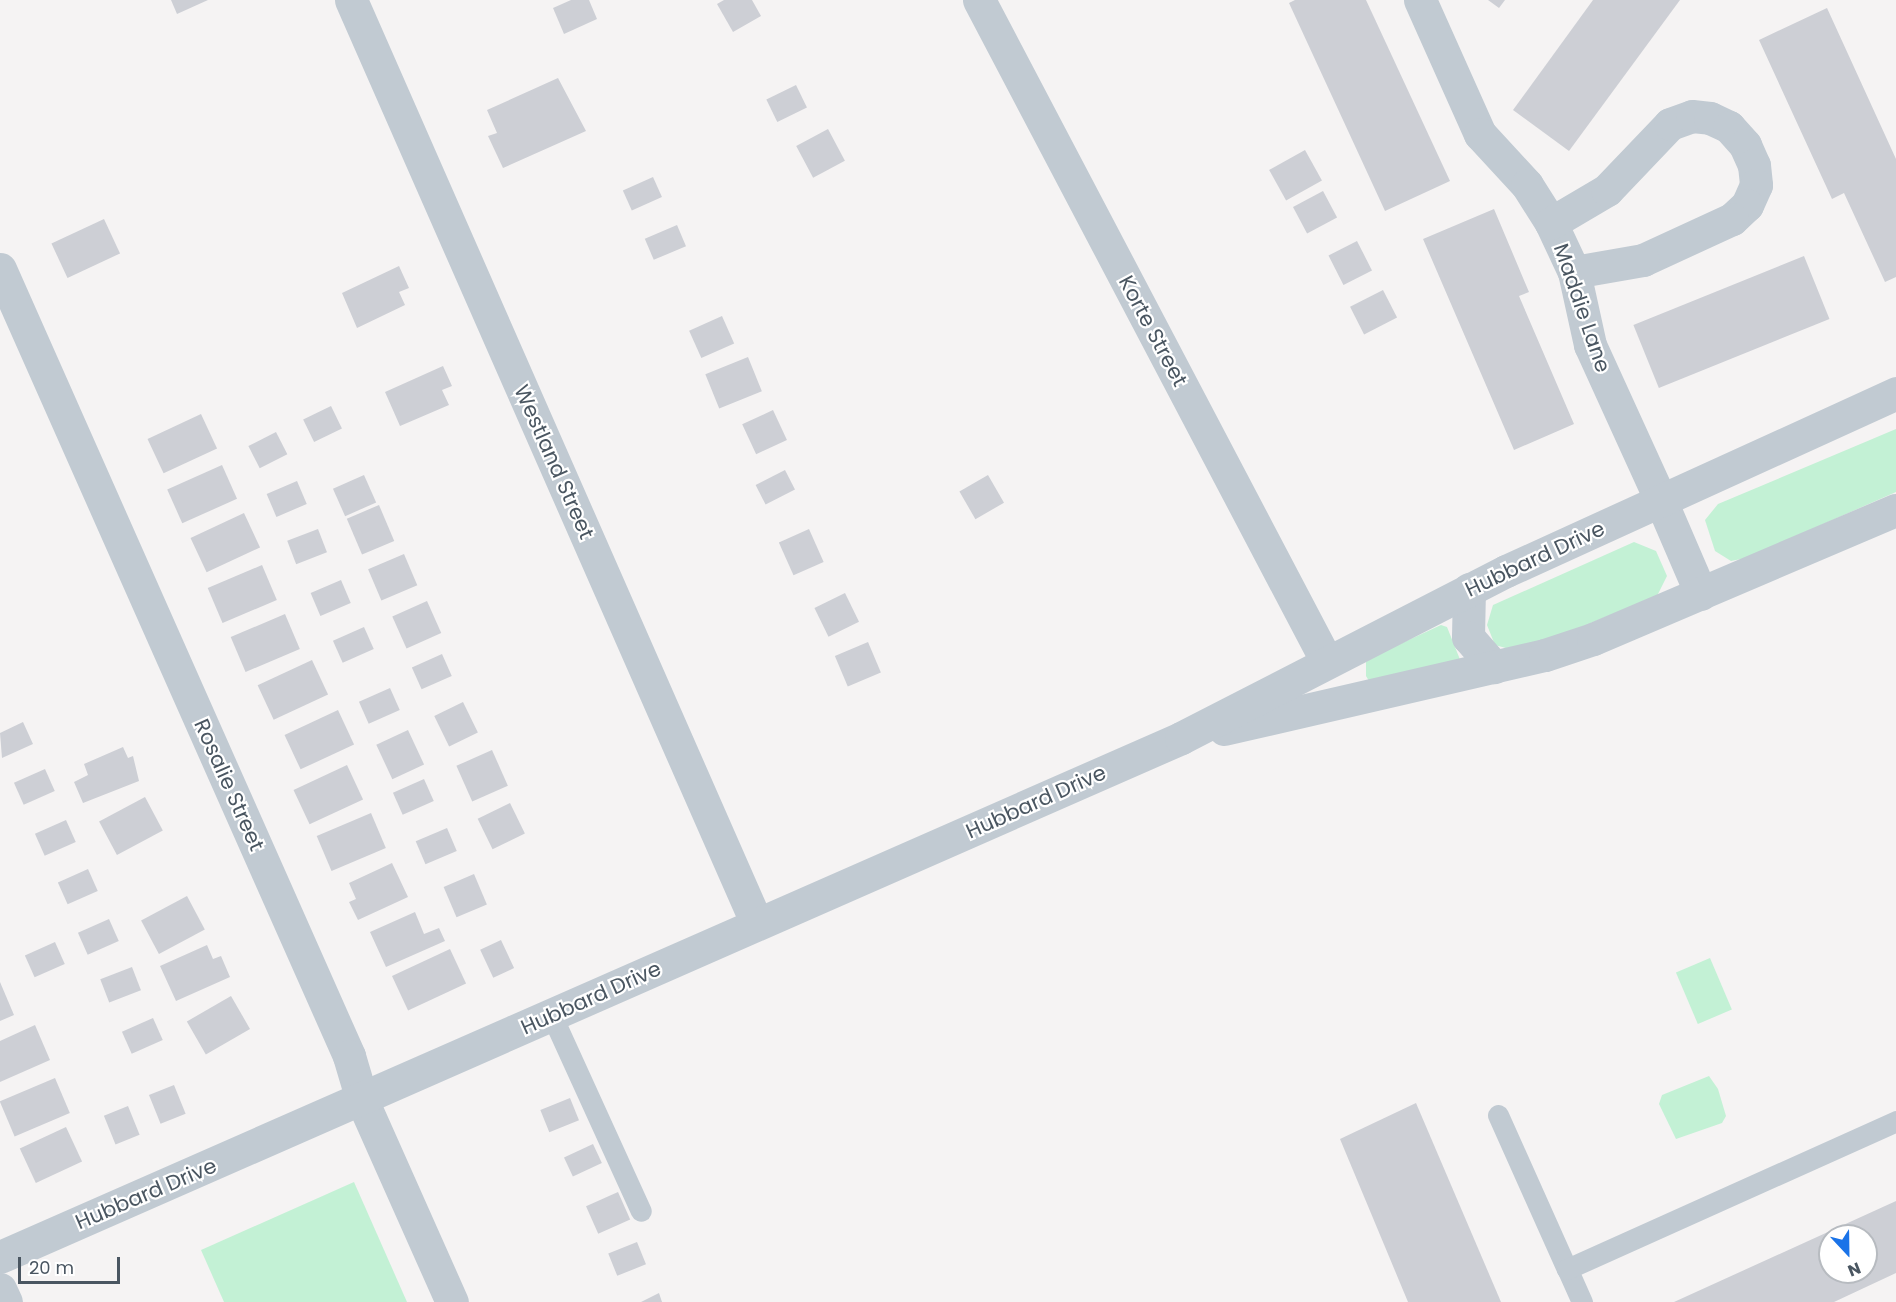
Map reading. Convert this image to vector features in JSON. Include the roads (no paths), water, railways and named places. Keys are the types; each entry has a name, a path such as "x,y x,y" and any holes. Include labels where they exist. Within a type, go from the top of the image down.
{"street":[{"name":"Westland Street","path":"351,0 756,924"},
{"name":"Korte Street","path":"979,0 1327,662"},
{"name":"Maddie Lane","path":"1420,0 1480,134 1527,185 1551,223 1574,272 1590,345 1701,594"},
{"path":"1551,223 1607,190 1670,124 1692,116 1710,118 1730,127 1745,146 1754,165 1756,185 1747,205 1732,219 1644,260 1574,272"},
{"name":"Rosalie Street","path":"0,270 349,1056 362,1100 452,1302"},
{"name":"Hubbard Drive","path":"0,1257 362,1100 1181,738 1469,589 1896,393"},
{"name":"Hubbard Drive","path":"1181,738 1494,667 1593,639 1896,510"},
{"path":"1469,589 1468,637 1494,667"},
{"path":"0,1289 6,1302"}],"lane":[{"path":"552,1016 641,1211"},
{"path":"1498,1115 1582,1302"},
{"path":"1567,1269 1896,1121"}]}
